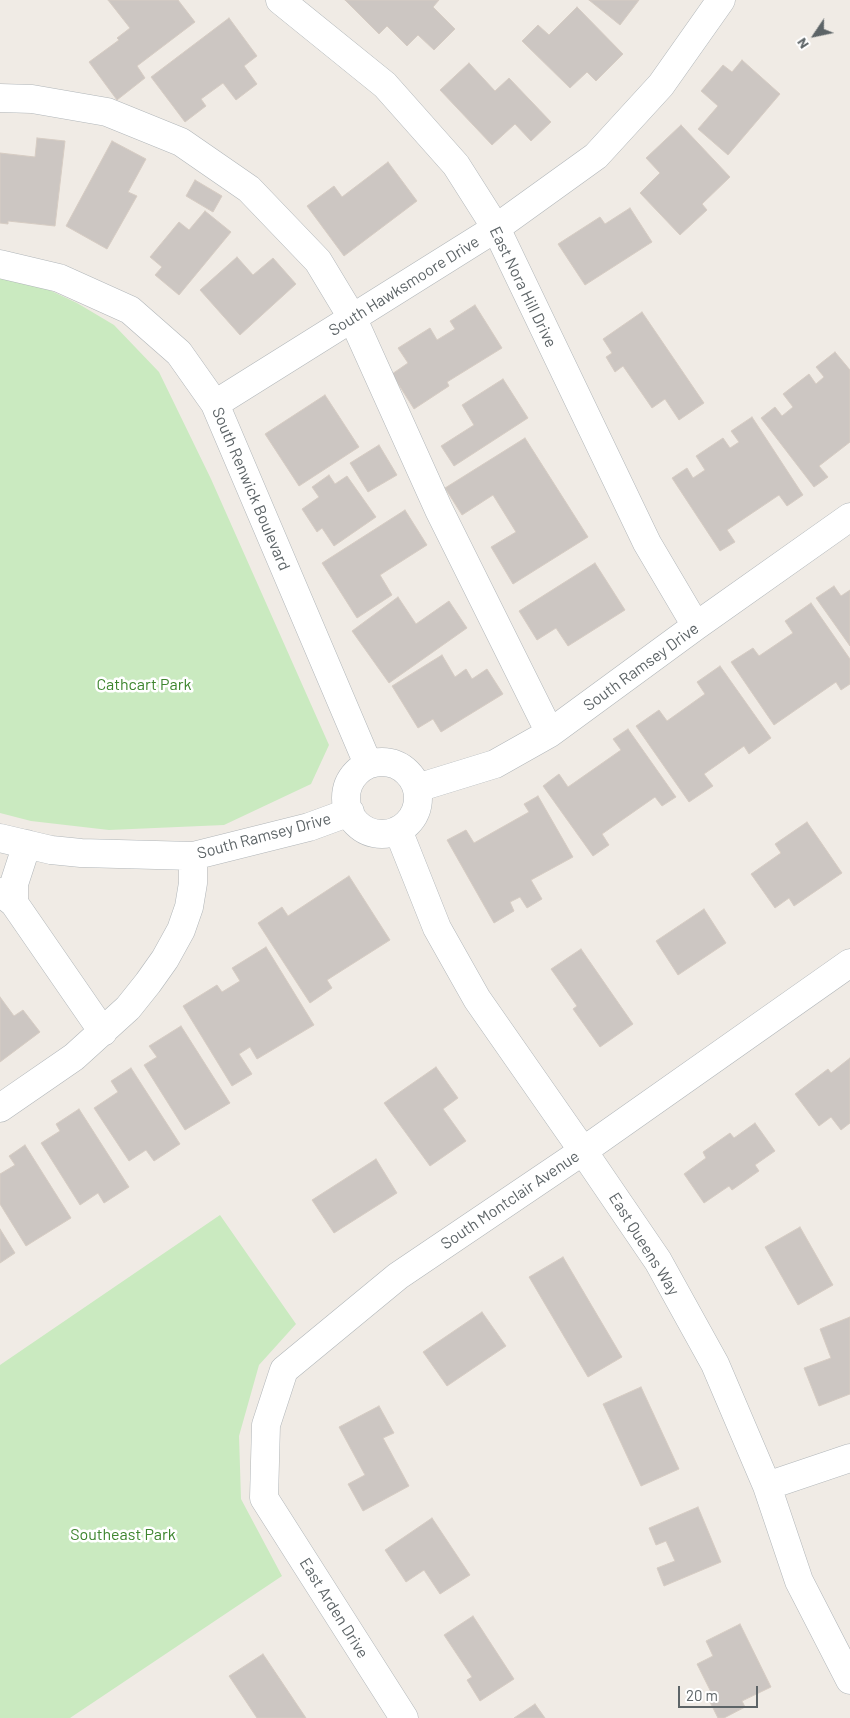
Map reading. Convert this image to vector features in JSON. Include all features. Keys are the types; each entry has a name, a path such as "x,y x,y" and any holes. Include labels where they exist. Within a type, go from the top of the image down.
{"street":[{"name":"East Nora Hill Drive","path":"280,0 386,85 456,165 496,228 647,543 696,626"},
{"name":"South Hawksmoore Drive","path":"215,404 496,228 596,156 661,84 721,0"},
{"path":"0,98 32,98 107,112 181,142 249,189 318,261 353,319 439,510 550,733"},
{"name":"South Renwick Boulevard","path":"0,264 59,278 130,310 179,353 215,404 368,764"},
{"name":"South Ramsey Drive","path":"417,788 495,764 550,733 696,626 850,517"},
{"path":"392,763 403,768 417,788 418,800 415,812 408,822 398,830 387,833 376,833 365,829 356,822 346,801 349,784 358,770 368,764 392,763"},
{"name":"South Ramsey Drive","path":"0,838 81,854 193,856 309,827 350,812"},
{"name":"East Queens Way","path":"398,830 437,928 477,999 658,1261 715,1364 767,1486 799,1581 850,1680"},
{"path":"27,844 14,884 7,897 103,1032"},
{"path":"0,1108 74,1057 128,1008 148,983 165,959 189,908 193,856"},
{"name":"South Montclair Avenue","path":"264,1498 266,1425 284,1370 398,1276 583,1150 850,963"},
{"path":"767,1486 850,1458"},
{"name":"East Arden Drive","path":"264,1498 404,1718"}],"green space":[{"name":"Cathcart Park","path":"0,278 43,287 77,303 114,325 159,372 211,479 329,745 311,784 224,825 109,830 31,821 0,813"},
{"name":"Southeast Park","path":"220,1215 296,1324 259,1365 239,1436 241,1499 282,1576 70,1718 0,1718 0,1365"}],"building":[{"path":"108,0 178,0 195,22 137,66 145,78 117,100 89,62 119,40 117,38 130,28"},
{"path":"345,0 439,0 433,7 455,29 434,50 418,35 407,46 387,26 379,34"},
{"path":"589,0 639,0 620,25"},
{"path":"577,7 623,54 596,81 587,72 570,88 522,41 538,25 549,35"},
{"path":"229,18 257,56 244,66 257,84 236,100 223,83 201,99 206,106 185,122 151,77"},
{"path":"742,60 780,94 728,155 698,129 718,106 701,91 723,65 732,72"},
{"path":"469,63 495,91 509,78 551,122 531,141 515,124 492,145 440,90"},
{"path":"681,125 730,177 702,204 707,210 680,235 640,193 660,173 646,158"},
{"path":"37,138 65,141 55,226 8,221 8,224 0,223 0,153 35,157"},
{"path":"112,141 146,159 128,192 137,196 107,249 66,226"},
{"path":"388,162 417,201 344,256 307,206 334,186 342,197"},
{"path":"195,180 222,196 213,212 186,196"},
{"path":"630,208 652,242 585,285 558,244 600,217 605,224"},
{"path":"205,211 231,232 179,295 155,275 162,267 150,257 179,222 189,230"},
{"path":"237,257 253,275 273,258 296,284 240,335 200,290"},
{"path":"475,305 502,348 447,382 449,386 414,409 392,374 408,363 398,348 430,328 437,340 455,329 450,321"},
{"path":"642,312 704,403 679,420 665,399 652,408 623,366 615,372 606,357 612,353 603,339"},
{"path":"835,352 850,370 850,442 819,466 828,477 814,487 761,418 775,407 782,416 793,407 783,394 809,374 816,384 824,377 816,367"},
{"path":"503,379 528,418 454,466 441,446 474,425 462,405"},
{"path":"325,395 359,447 299,486 265,434"},
{"path":"752,417 803,495 787,506 779,495 727,530 735,542 720,551 672,478 687,468 693,478 705,470 696,456 723,438 730,448 739,442 731,431"},
{"path":"525,438 588,537 513,584 491,547 516,532 493,495 462,515 445,488"},
{"path":"379,445 397,475 368,492 350,463"},
{"path":"329,475 335,484 347,476 376,517 334,546 322,528 317,532 302,509 319,497 312,487"},
{"path":"405,510 427,545 380,575 392,595 357,618 322,563"},
{"path":"595,563 625,610 568,646 556,628 537,640 519,611"},
{"path":"834,586 841,596 850,590 850,646 816,598"},
{"path":"398,597 416,624 449,601 467,628 389,683 352,631"},
{"path":"811,603 850,659 850,684 841,690 836,682 774,725 731,662 753,648 759,656 793,633 785,621"},
{"path":"442,655 455,677 466,669 472,679 487,669 503,694 441,732 433,719 418,728 392,686"},
{"path":"720,666 771,738 749,754 744,746 704,774 713,786 689,802 636,726 659,710 667,721 705,694 697,682"},
{"path":"628,729 676,797 662,806 655,797 602,834 609,845 593,856 543,786 559,774 568,787 621,750 613,739"},
{"path":"538,796 573,857 531,880 542,899 527,908 520,897 510,902 514,911 494,923 447,840 466,830 474,843 529,812 524,804"},
{"path":"807,822 842,873 794,906 789,898 775,908 751,874 781,853 775,844"},
{"path":"349,876 390,940 327,980 332,988 310,1003 258,923 282,907 288,916"},
{"path":"704,909 726,943 678,975 656,941"},
{"path":"266,947 314,1025 257,1059 250,1047 239,1054 252,1074 232,1086 183,1006 217,985 222,992 240,981 232,968"},
{"path":"581,949 633,1024 600,1047 573,1009 577,1006 551,969"},
{"path":"0,997 14,1016 23,1010 40,1032 0,1062"},
{"path":"181,1026 230,1103 185,1130 144,1065 157,1057 149,1046"},
{"path":"850,1058 850,1123 841,1130 831,1117 819,1126 795,1094 828,1069 831,1073"},
{"path":"436,1067 458,1098 443,1109 466,1141 430,1166 384,1103"},
{"path":"131,1068 180,1144 154,1161 146,1150 129,1161 94,1108 118,1092 111,1081"},
{"path":"79,1109 129,1187 104,1203 98,1193 80,1205 41,1143 60,1131 56,1124"},
{"path":"755,1123 775,1151 755,1165 759,1171 732,1190 729,1186 704,1203 684,1174 706,1158 703,1152 730,1133 734,1138"},
{"path":"25,1145 71,1218 26,1246 0,1204 0,1174 15,1165 9,1156"},
{"path":"376,1159 397,1193 334,1233 312,1200"},
{"path":"800,1227 833,1285 798,1305 765,1247"},
{"path":"0,1229 15,1253 0,1263"},
{"path":"563,1257 622,1357 588,1377 529,1277"},
{"path":"482,1312 506,1346 447,1386 423,1352"},
{"path":"850,1317 850,1394 819,1406 804,1368 831,1358 820,1329"},
{"path":"641,1387 679,1469 641,1486 603,1404"},
{"path":"379,1406 394,1433 383,1438 409,1486 363,1511 348,1484 365,1475 339,1427"},
{"path":"698,1507 721,1562 664,1586 657,1568 675,1561 666,1541 656,1545 649,1528"},
{"path":"432,1518 470,1575 440,1594 424,1570 406,1582 385,1550"},
{"path":"473,1616 514,1679 480,1701 467,1680 472,1677 444,1635"},
{"path":"740,1624 771,1687 742,1701 745,1707 724,1718 718,1718 708,1698 713,1696 697,1664 713,1656 706,1641"},
{"path":"263,1654 306,1718 257,1718 229,1676"},
{"path":"535,1704 545,1718 514,1718"}]}
